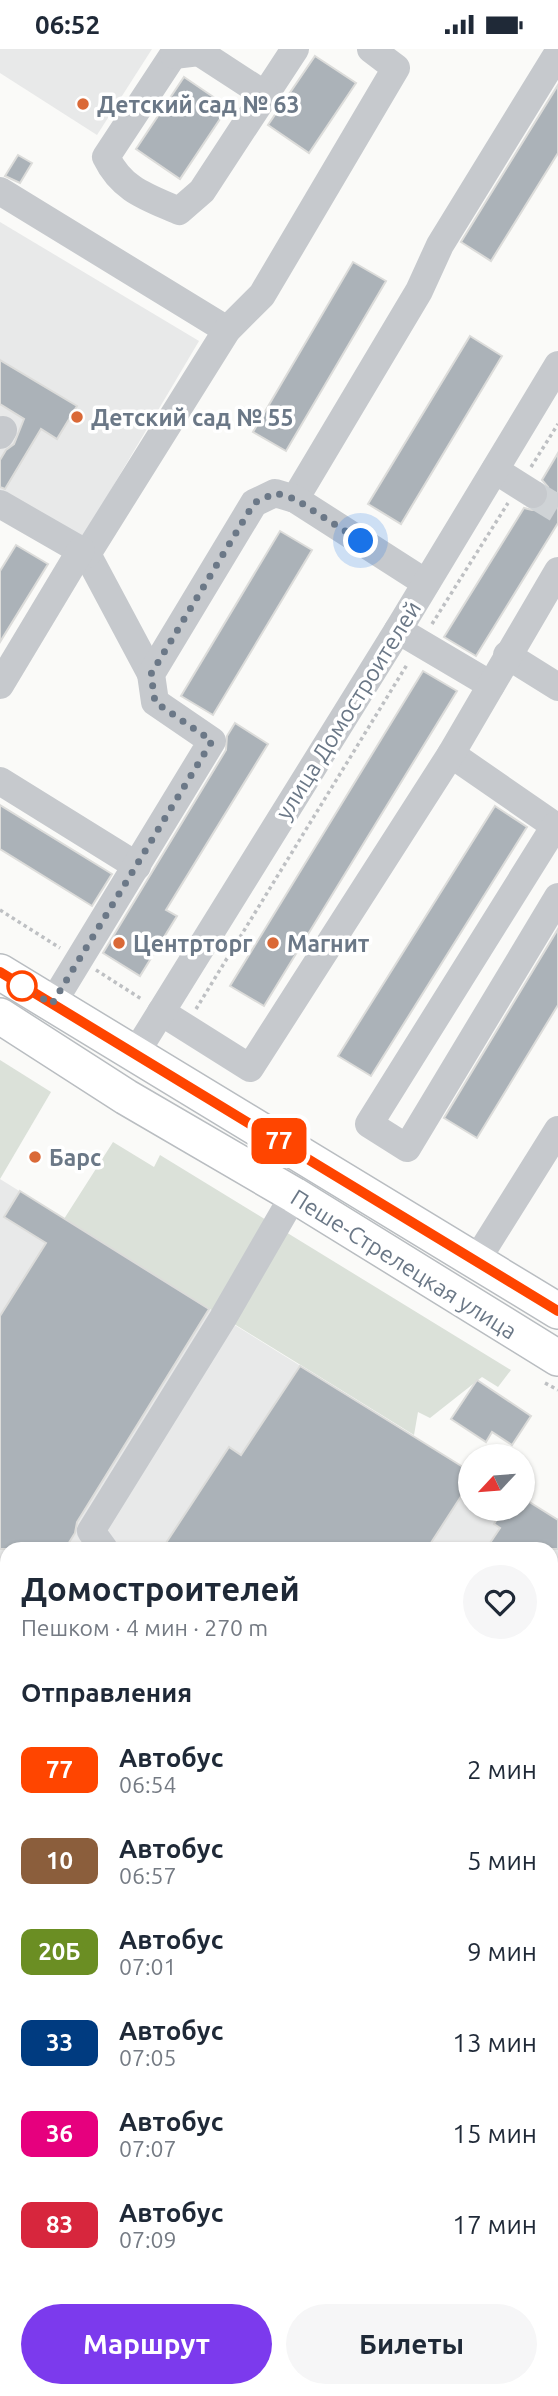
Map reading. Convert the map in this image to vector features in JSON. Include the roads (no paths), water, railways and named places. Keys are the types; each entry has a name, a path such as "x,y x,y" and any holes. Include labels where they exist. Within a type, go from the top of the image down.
{"main road":[{"name":"Пеше-Стрелецкая улица","path":"0,972 98,1034 135,1053 558,1311"},
{"name":"Пеше-Стрелецкая улица","path":"0,1016 126,1097 294,1195 558,1358"}],"street":[{"path":"265,95 200,52 176,52 106,157 115,174 143,195 179,211 202,191 265,95 295,49"},
{"path":"0,685 228,330 262,296 396,68 371,49"},
{"path":"295,499 419,291 440,245 558,53"},
{"path":"0,191 228,330"},
{"name":"улица Домостроителей","path":"135,1053 409,637 426,583 558,365"},
{"path":"495,470 526,489"},
{"path":"151,674 254,503 275,493 295,499 426,583"},
{"path":"0,503 84,552 151,674 155,702 212,741 52,1004"},
{"path":"161,1012 250,1068 451,754 558,571"},
{"path":"409,637 491,685"},
{"path":"507,655 558,687"},
{"path":"451,754 557,827 369,1124 407,1148 558,897"},
{"path":"0,781 137,866"},
{"path":"414,1051 450,1076"},
{"path":"476,1261 558,1130"},
{"path":"99,1542 91,1531 223,1318 294,1195"}],"tunnel":[{"path":"533,494 558,509"}],"place":[{"name":"Детский сад № 63","path":"83,104"},
{"name":"Детский сад № 55","path":"77,417"},
{"name":"Центрторг","path":"119,943"},
{"name":"Магнит","path":"273,943"},
{"name":"Барс","path":"35,1157"}]}
